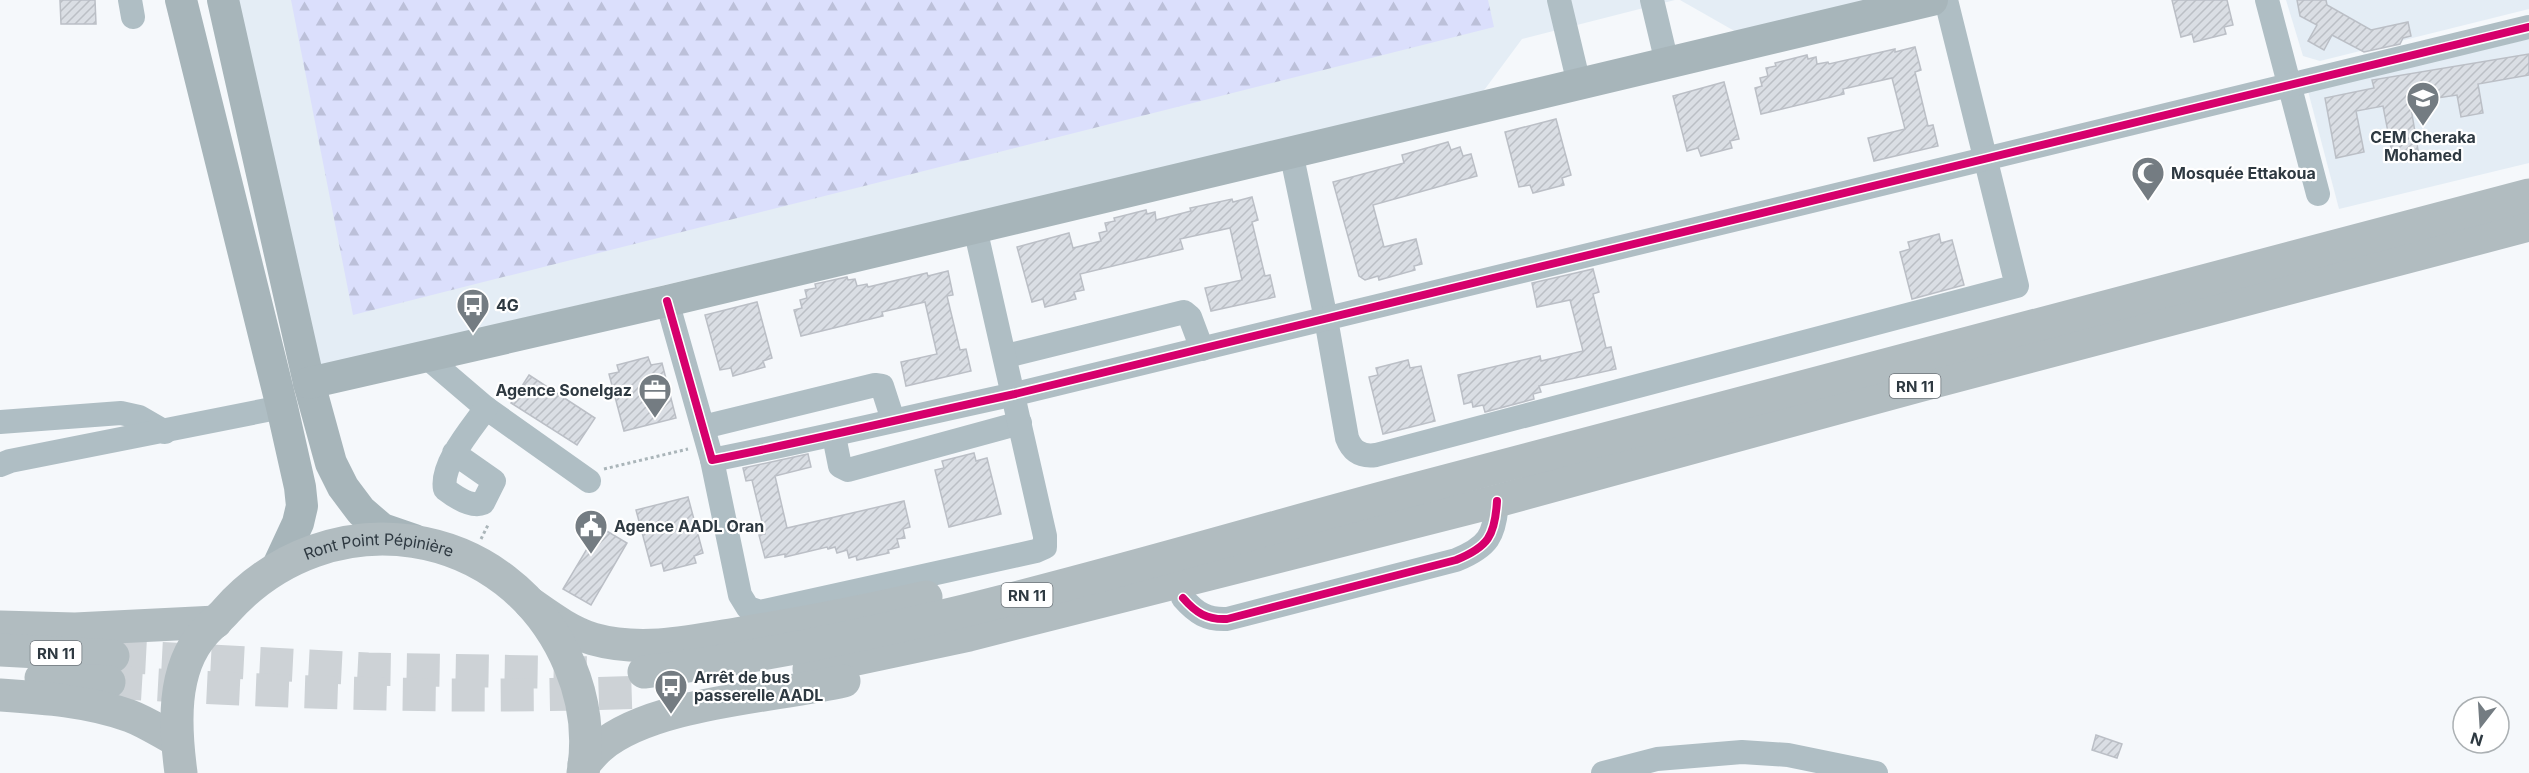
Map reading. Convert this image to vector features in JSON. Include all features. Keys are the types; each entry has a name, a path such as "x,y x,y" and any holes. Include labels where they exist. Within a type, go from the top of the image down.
{"highway":[{"name":"RN 11","path":"2529,195 2216,280 1404,492 1029,594 883,630 644,682 737,681 894,652 1035,619 1497,501 1918,386 2529,225"},
{"path":"530,603 554,620 594,639 632,645 685,642 851,614 928,597 1324,499 1404,492"},
{"name":"Ront Point Pépinière","path":"181,773 176,740 178,700 186,665 203,634 244,590 278,566 310,550 344,541 380,538 415,541 447,549 472,560 506,580 530,603 559,642 575,678 584,716 584,769"},
{"path":"584,769 600,747 649,720 714,704 805,690 1056,636 1183,598 1252,574 1302,550"},
{"path":"0,627 75,629 216,622"},
{"name":"RN 11","path":"0,650 111,669 0,676"},
{"path":"0,695 70,701 112,710 133,717 176,740"}],"main road":[{"path":"181,0 282,407 302,506 298,524 278,566"},
{"path":"223,0 309,383 331,463 343,487 361,511 382,529 415,541"},
{"path":"309,383 667,301 1932,0"}],"street":[{"path":"1559,0 1579,84"},
{"path":"1652,0 1667,63"},
{"path":"1291,152 1349,443 1360,454 1376,455 2017,286 1946,0"},
{"path":"2268,0 2318,194"},
{"path":"707,444 834,436 2529,27"},
{"path":"667,301 707,444 740,595 748,608 760,612 1036,552 1045,547 1046,536 975,228"},
{"path":"1006,356 1184,312 1190,317 1202,349"},
{"path":"424,355 486,408 589,481"},
{"path":"707,444 875,385 882,386 886,391 893,420"},
{"path":"0,465 10,461 282,407"},
{"path":"454,453 494,481 483,503 478,505 445,489 443,482 454,453 486,408"},
{"path":"0,422 121,413 139,417 165,432"},
{"path":"834,436 840,466 848,470 1020,423"},
{"path":"1183,598 1200,615 1215,620 1227,619 1456,560 1474,553 1487,542 1494,530 1497,501"},
{"path":"1603,773 1658,759 1742,752 1788,755 1876,773"}],"path":[{"path":"589,481 593,472 707,444"},
{"path":"472,560 489,523 478,505"}],"shaded area":[{"path":"238,0 1675,0 1522,39 1482,93 320,366"},
{"path":"1680,0 1879,0 1738,33"},
{"path":"2286,0 2529,0 2529,9 2320,61 2303,56"},
{"name":"CEM Cheraka Mohamed","path":"2529,39 2529,163 2339,209 2308,91"}],"green space":[{"path":"291,0 1488,0 1494,27 353,315"}],"building":[{"path":"60,0 95,0 96,24 61,24"},
{"path":"2172,0 2227,0 2233,25 2224,27 2226,34 2194,42 2192,34 2181,37"},
{"path":"2297,0 2326,0 2327,5 2371,30 2408,22 2411,36 2403,38 2400,44 2364,52 2332,35 2324,50 2308,41 2317,25 2300,16"},
{"path":"1915,47 1921,70 1915,72 1928,126 1933,125 1938,146 1874,161 1868,138 1905,129 1892,78 1843,89 1844,94 1761,114 1755,88 1762,86 1760,78 1768,76 1766,68 1776,66 1775,63 1807,55 1808,59 1816,57 1817,64 1828,62 1829,64 1895,49 1895,52"},
{"path":"2529,54 2529,75 2478,84 2483,113 2461,117 2457,95 2410,102 2418,150 2392,153 2383,106 2356,111 2364,152 2336,158 2325,98 2374,88 2372,80"},
{"path":"1724,82 1739,139 1730,141 1732,148 1701,156 1698,148 1687,151 1673,96"},
{"path":"1556,119 1571,175 1562,178 1564,185 1533,193 1530,185 1519,187 1505,132"},
{"path":"1448,142 1451,150 1460,147 1463,156 1471,154 1477,176 1373,205 1384,247 1416,239 1422,264 1414,266 1415,270 1379,280 1378,276 1365,280 1359,276 1333,182 1404,163 1402,155"},
{"path":"1252,197 1258,220 1252,222 1265,276 1270,275 1275,297 1211,311 1205,288 1242,280 1230,228 1180,239 1183,249 1080,274 1084,290 1074,292 1076,299 1045,307 1043,299 1032,302 1017,247 1069,233 1073,248 1101,241 1099,233 1107,231 1105,223 1115,221 1114,218 1146,210 1147,214 1155,212 1156,220 1191,211 1190,208"},
{"path":"1939,234 1941,243 1952,240 1964,285 1912,299 1900,252 1910,249 1908,242"},
{"path":"1593,269 1599,292 1593,294 1606,348 1611,347 1616,369 1539,386 1541,392 1533,394 1534,399 1485,412 1483,405 1473,407 1472,402 1464,404 1458,375 1540,356 1541,361 1583,351 1570,300 1537,307 1532,283"},
{"path":"948,271 953,295 947,296 960,350 966,349 971,371 906,386 901,362 937,354 925,302 882,312 883,316 801,336 794,310 802,308 800,300 807,298 805,290 816,288 815,284 847,277 848,280 855,279 857,286 867,284 868,287 927,273 928,276"},
{"path":"757,302 772,358 763,361 765,367 733,376 731,368 720,370 705,315"},
{"path":"648,357 651,365 662,363 676,418 624,431 609,374 619,372 617,365"},
{"path":"1408,360 1410,368 1421,366 1435,421 1383,434 1369,377 1378,375 1376,368"},
{"path":"529,375 595,418 577,445 511,403"},
{"path":"974,453 976,461 987,458 1001,514 949,527 935,470 944,468 942,461"},
{"path":"808,454 811,467 775,476 787,528 904,501 910,527 903,529 905,538 897,539 899,547 888,550 889,553 857,560 856,556 849,558 847,550 837,553 835,547 785,557 785,554 765,558 759,535 765,534 752,480 746,481 743,468"},
{"path":"688,497 703,553 694,556 696,563 664,571 662,563 651,566 636,510"},
{"path":"600,527 627,543 591,605 563,589"},
{"path":"2096,735 2122,744 2117,758 2092,750"}],"tunnel":[{"path":"113,656 368,669 600,673"},
{"path":"109,682 376,694 510,695 644,692"}],"cycle path":[{"path":"667,301 712,460 1015,394 2529,27"},
{"path":"1183,598 1202,614 1227,619 1456,560 1476,550 1488,539 1492,532 1497,501"}],"place":[{"name":"CEM Cheraka Mohamed","path":"2423,127"},
{"name":"Mosquée Ettakoua","path":"2148,202"},
{"name":"4G","path":"473,334"},
{"name":"Agence Sonelgaz","path":"655,419"},
{"name":"Agence AADL Oran","path":"591,555"},
{"name":"Arrêt de bus passerelle AADL","path":"671,715"}]}
